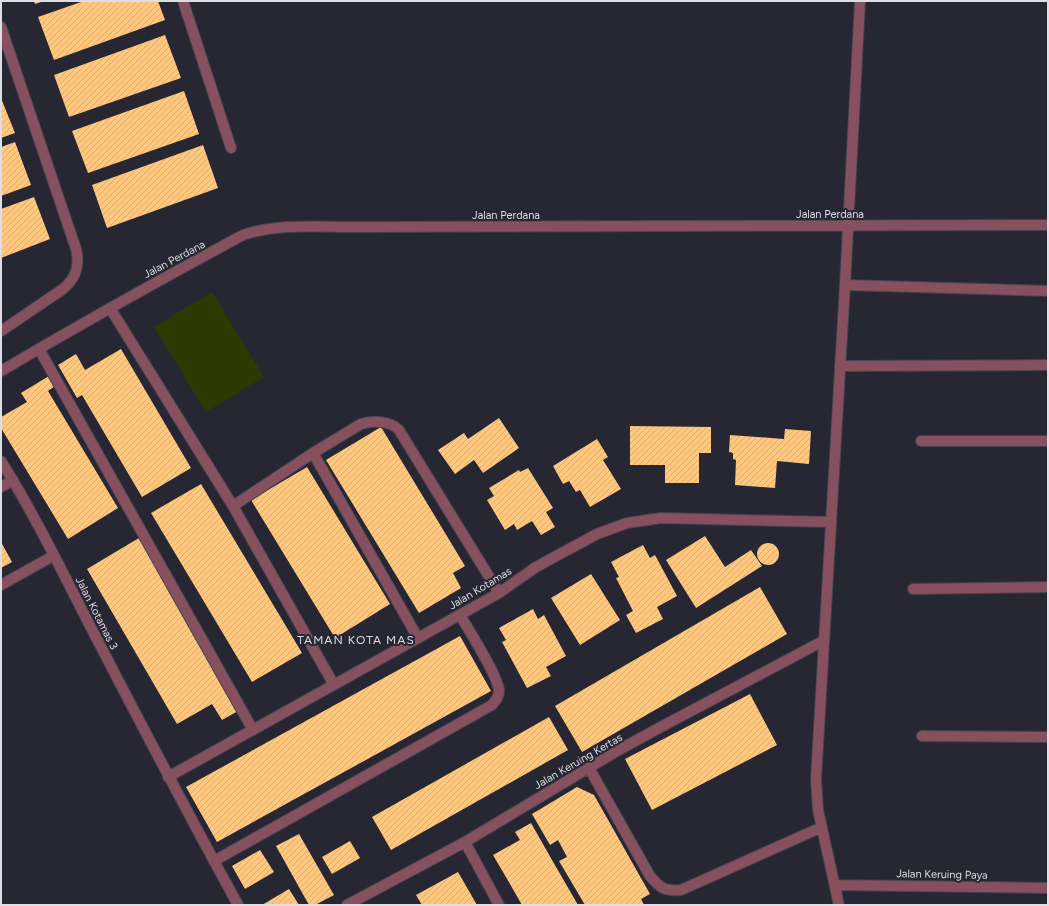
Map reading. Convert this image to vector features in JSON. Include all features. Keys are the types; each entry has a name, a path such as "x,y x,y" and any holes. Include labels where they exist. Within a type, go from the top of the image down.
{"street":[{"path":"183,1 231,148"},
{"path":"839,905 818,810 816,779 860,1"},
{"path":"1,28 76,249 78,267 70,283 63,289 1,331"},
{"name":"Jalan Perdana","path":"1,371 110,308 243,235 293,226 1048,225"},
{"path":"845,285 1048,291"},
{"path":"110,308 233,506 334,685"},
{"path":"39,349 253,730"},
{"path":"840,366 1048,365"},
{"path":"233,506 313,453 365,423 387,423 396,426 499,593"},
{"path":"921,441 1048,441"},
{"path":"313,453 418,638"},
{"name":"Jalan Kotamas 3","path":"1,461 13,480 168,777 238,905"},
{"path":"1,487 13,480"},
{"name":"Jalan Kotamas","path":"168,777 499,593 543,563 597,534 627,523 661,518 830,522"},
{"path":"1,585 53,556"},
{"path":"913,589 1048,587"},
{"path":"214,861 492,705 498,698 499,690 494,674 460,615"},
{"name":"Jalan Keruing Kertas","path":"347,905 464,842 656,729 823,641"},
{"path":"922,736 1048,737"},
{"path":"589,768 650,876 658,885 668,891 681,890 822,827"},
{"path":"464,842 499,905"},
{"name":"Jalan Keruing Paya","path":"835,884 1048,888"}],"green space":[{"path":"212,292 264,377 206,412 154,327"}],"building":[{"path":"34,1 44,1 35,4"},
{"path":"84,1 158,1 165,20 54,60 38,17"},
{"path":"165,35 181,78 69,117 54,75"},
{"path":"184,91 199,134 88,173 72,131"},
{"path":"1,98 15,133 1,138"},
{"path":"15,142 31,185 1,196 1,147"},
{"path":"203,145 218,188 107,228 92,185"},
{"path":"34,197 50,239 1,258 1,209"},
{"path":"121,349 191,468 142,497 82,395 77,398 58,365 76,354 85,370"},
{"path":"49,376 55,386 48,391 118,508 68,539 1,428 1,417 27,402 21,393"},
{"path":"499,418 519,448 483,473 474,460 455,474 438,450 464,433 468,439"},
{"path":"630,426 711,427 711,453 699,453 699,483 665,483 665,465 630,465"},
{"path":"381,427 465,566 453,573 461,588 419,613 326,460"},
{"path":"785,429 811,431 809,464 777,461 775,488 735,485 736,460 733,459 733,453 729,452 730,435 784,439"},
{"path":"597,439 608,457 603,460 621,489 590,507 580,490 576,492 569,481 563,484 553,466"},
{"path":"307,467 390,604 335,638 251,500"},
{"path":"528,468 553,508 546,512 555,527 541,535 532,521 517,530 514,524 505,530 487,500 494,496 489,488 519,470 520,472"},
{"path":"201,484 302,653 252,682 151,513"},
{"path":"705,536 725,567 751,550 762,566 696,608 666,560"},
{"path":"139,538 238,711 222,720 212,704 177,724 87,569"},
{"path":"1,542 12,562 1,568"},
{"path":"768,543 776,546 779,554 776,562 768,565 760,562 757,554 760,546"},
{"path":"643,545 650,558 655,555 677,596 657,607 663,619 636,633 626,615 633,611 616,578 619,577 611,562"},
{"path":"591,574 620,620 580,645 551,598"},
{"path":"760,587 787,634 582,752 555,706"},
{"path":"533,609 538,619 544,615 566,656 546,667 551,676 527,688 502,642 506,640 499,628"},
{"path":"460,636 491,691 217,842 186,787"},
{"path":"750,694 777,745 652,810 625,759"},
{"path":"549,717 568,750 391,850 372,817"},
{"path":"577,787 594,795 650,894 641,899 644,905 585,905 559,861 567,857 558,840 550,845 532,814"},
{"path":"531,823 578,905 522,905 493,855 520,840 515,832"},
{"path":"299,834 334,895 315,905 309,905 276,846"},
{"path":"350,841 360,858 332,874 322,857"},
{"path":"260,850 274,872 245,889 232,866"},
{"path":"458,872 477,905 422,905 416,895"},
{"path":"289,889 299,905 262,905"}],"district":[{"name":"TAMAN KOTA MAS","path":"356,640"}]}
